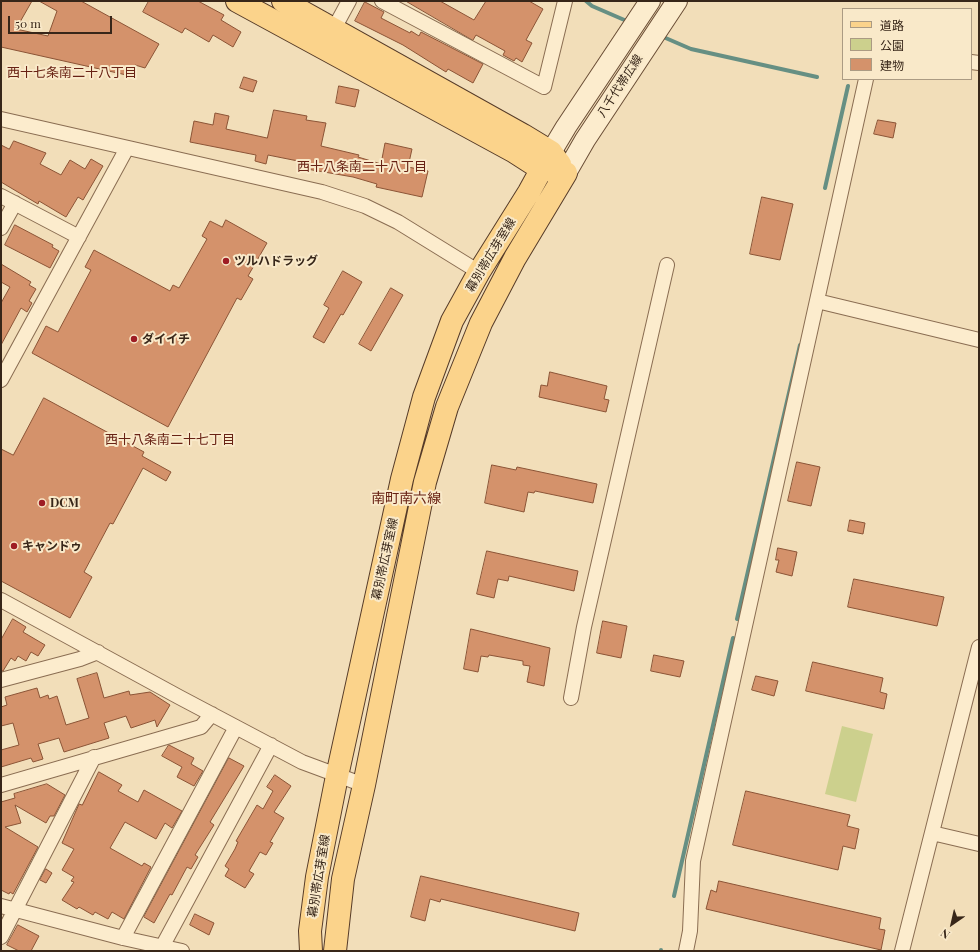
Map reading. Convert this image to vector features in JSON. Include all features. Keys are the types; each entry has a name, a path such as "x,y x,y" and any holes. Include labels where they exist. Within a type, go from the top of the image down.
{"main road":[{"path":"236,1 329,38"},
{"path":"283,1 329,38 513,151 546,160 566,173"},
{"name":"八千代帯広線","path":"546,160 566,127 650,1"},
{"name":"八千代帯広線","path":"566,173 585,140 677,1"},
{"name":"幕別帯広芽室線","path":"310,951 310,931 317,877 337,776 402,479 424,397 452,320 546,160"},
{"name":"幕別帯広芽室線","path":"335,951 343,879 364,785 425,482 447,407 480,323 515,258 566,173"}],"street":[{"path":"329,38 349,1"},
{"path":"382,1 544,87 565,1"},
{"path":"686,951 690,931 693,861 866,80"},
{"path":"1,119 322,192 365,206 398,222 479,272"},
{"path":"1,380 127,148"},
{"path":"1,196 79,237"},
{"path":"1,228 15,203"},
{"path":"571,698 584,627 667,265"},
{"path":"817,301 979,340"},
{"path":"1,600 302,762 364,785"},
{"path":"902,951 979,647"},
{"path":"1,680 80,659 98,652"},
{"path":"1,785 201,727 212,714"},
{"path":"123,938 236,727"},
{"path":"162,946 271,746"},
{"path":"1,937 94,757"},
{"path":"932,833 979,844"},
{"path":"1,906 123,938 137,946 162,946 182,951"}],"green space":[{"path":"842,726 873,734 856,802 825,794"}],"building":[{"path":"1,1 32,1 16,29 48,36 57,11 39,1 81,1 159,44 145,68 135,65 131,76 1,47"},
{"path":"149,1 198,1 224,15 221,20 241,32 233,47 213,35 209,42 185,28 182,33 143,12"},
{"path":"406,1 440,1 474,20 486,1 529,1 543,9 526,40 532,43 522,62 516,58 514,61 503,55 505,51 476,35 473,40"},
{"path":"365,2 384,12 381,18 410,33 411,31 419,36 421,32 483,64 473,83 448,69 446,72 403,45 355,21"},
{"path":"244,77 257,81 253,92 240,88"},
{"path":"339,86 359,90 355,107 336,103"},
{"path":"274,110 307,116 306,120 326,123 321,146 359,155 358,157 381,164 385,143 412,149 408,167 428,171 422,197 376,187 377,184 353,177 301,168 303,162 268,155 266,164 255,161 256,155 190,142 194,121 213,125 215,113 229,116 226,129 267,138"},
{"path":"878,120 896,123 893,138 874,134"},
{"path":"14,141 46,153 40,164 61,175 70,160 85,169 91,159 103,166 83,200 78,197 66,217 39,201 38,204 1,182 1,145 9,149"},
{"path":"762,197 793,204 780,260 750,254"},
{"path":"226,220 267,243 248,276 253,279 241,300 237,298 168,427 32,353 46,326 58,332 91,270 85,267 94,250 170,291 173,285 179,288 207,239 202,236 210,221 222,227"},
{"path":"15,225 53,245 52,247 59,251 50,268 5,245"},
{"path":"1,264 31,282 29,285 36,289 29,301 32,303 27,312 21,308 1,345 1,303 10,287 1,282"},
{"path":"343,271 362,282 343,315 341,314 324,343 313,337 329,308 324,305"},
{"path":"391,288 403,295 371,351 359,344"},
{"path":"550,372 607,386 604,399 609,400 606,412 539,397 541,385 547,386"},
{"path":"44,398 144,452 142,456 171,472 166,481 143,468 113,524 110,523 84,572 92,577 70,618 1,581 1,449 13,455"},
{"path":"797,462 820,467 811,506 788,501"},
{"path":"492,465 516,470 517,467 597,484 593,503 535,491 534,493 528,492 524,512 485,503"},
{"path":"850,520 865,523 863,534 848,531"},
{"path":"778,548 797,552 792,576 776,572 779,560 776,560"},
{"path":"487,551 578,571 574,591 509,576 508,581 498,579 494,598 477,594"},
{"path":"854,579 944,597 937,626 848,607"},
{"path":"13,619 26,627 23,632 45,645 38,656 31,652 26,661 18,656 15,661 11,658 3,671 1,671 1,640"},
{"path":"603,621 627,626 621,658 597,653"},
{"path":"471,629 550,648 544,686 527,682 530,666 523,665 523,661 489,655 488,657 481,656 478,672 464,669"},
{"path":"654,655 684,661 680,677 651,671"},
{"path":"813,662 883,678 880,692 887,694 884,709 806,691"},
{"path":"97,673 104,698 129,691 130,695 150,692 170,705 157,727 155,720 131,728 126,716 104,723 109,738 64,752 59,738 38,744 43,759 33,762 31,758 1,767 1,750 19,745 13,723 1,726 1,707 7,705 5,697 37,688 40,698 48,695 49,699 57,696 66,725 89,718 77,679"},
{"path":"756,676 778,681 774,696 752,690"},
{"path":"169,745 194,758 191,764 203,771 194,786 177,777 182,767 162,756"},
{"path":"229,758 244,766 210,822 214,825 195,855 198,857 191,869 187,867 172,895 170,894 154,923 144,917"},
{"path":"99,772 122,785 118,791 138,802 144,790 182,811 172,828 165,823 156,839 125,822 110,848 142,866 144,863 151,867 124,919 112,912 108,919 95,912 93,915 79,907 77,909 62,900 74,882 71,881 74,877 62,870 74,849 62,843 79,804 82,805"},
{"path":"275,775 291,786 274,812 284,818 270,842 273,843 266,855 260,852 249,871 254,874 245,888 225,876 229,869 225,866 235,849 238,842 236,841 257,805 263,809 273,791 267,787"},
{"path":"47,784 65,795 54,816 50,816 46,823 15,805 21,823 5,827 38,847 13,894 10,892 9,894 1,890 1,802 15,798 14,794"},
{"path":"746,791 850,815 847,826 859,829 855,849 843,846 838,870 733,845"},
{"path":"46,869 52,873 46,883 40,880"},
{"path":"421,876 579,913 575,931 441,899 440,902 430,899 425,921 411,917"},
{"path":"719,881 881,918 879,929 885,930 881,950 706,909 711,890 716,892"},
{"path":"195,914 214,923 209,935 190,925"},
{"path":"18,925 39,936 31,951 19,951 7,945"}],"waterway":[{"path":"586,1 592,6 629,22"},
{"path":"661,36 691,49 817,77"},
{"path":"825,188 848,86"},
{"path":"737,619 800,345"},
{"path":"674,896 733,638"}],"place":[{"name":"ツルハドラッグ","path":"226,261"},
{"name":"ダイイチ","path":"134,339"},
{"name":"DCM","path":"42,503"},
{"name":"キャンドゥ","path":"14,546"}],"district":[{"name":"西十七条南二十八丁目","path":"72,73"},
{"name":"西十八条南二十八丁目","path":"362,167"},
{"name":"西十八条南二十七丁目","path":"170,440"},
{"name":"南町南六線","path":"406,499"}]}
